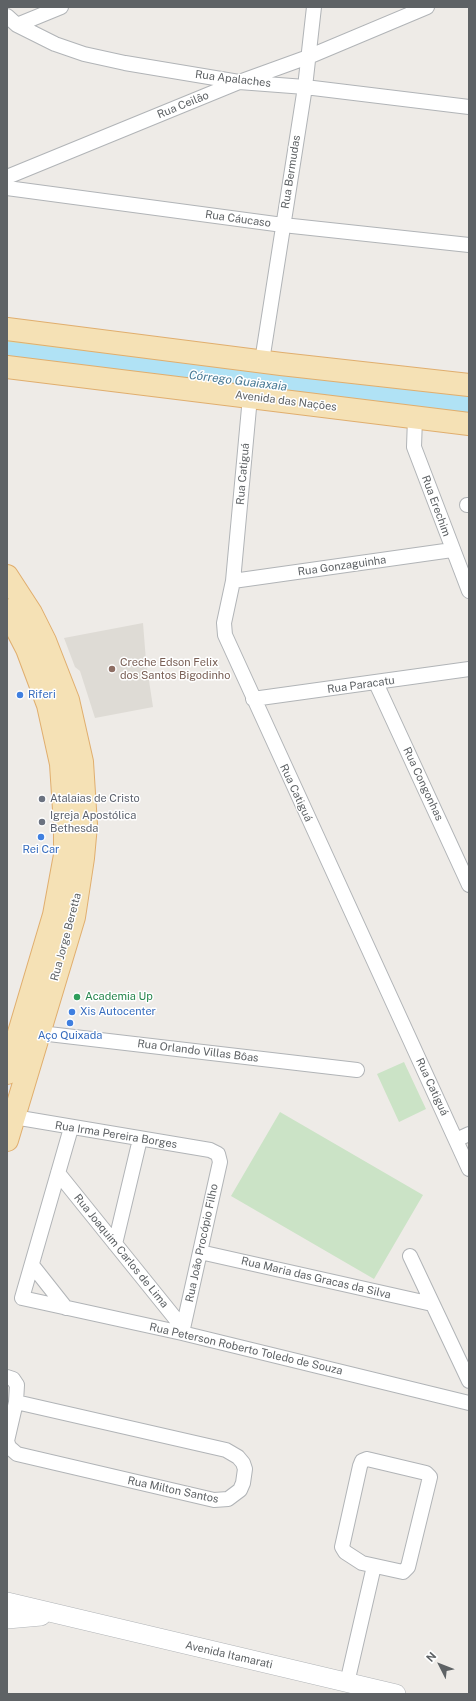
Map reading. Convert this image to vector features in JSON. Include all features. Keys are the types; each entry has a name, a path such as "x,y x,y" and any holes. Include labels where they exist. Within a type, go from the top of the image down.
{"main road":[{"path":"7,329 469,385"},
{"name":"Avenida das Nações","path":"7,367 469,424"},
{"name":"Rua Jorge Beretta","path":"7,576 31,613 58,670 76,730 85,793 85,831 79,890 66,945 7,1140"},
{"name":"Rua Jorge Beretta","path":"7,610 30,656 48,705 61,764 65,825 65,855 54,915 7,1073"},
{"name":"Avenida Itamarati","path":"7,1602 396,1694"},
{"name":"Avenida Itamarati","path":"7,1619 62,1615"}],"street":[{"path":"12,21 61,7"},
{"name":"Rua Bermudas","path":"262,361 305,87 314,7"},
{"name":"Rua Ceilão","path":"7,177 239,82 308,57 427,7"},
{"name":"Rua Apalaches","path":"12,21 56,44 84,54 125,63 239,82 305,87 469,107"},
{"name":"Rua Cáucaso","path":"7,188 283,224 469,245"},
{"name":"Rua Catiguá","path":"250,396 233,581 224,623 225,635 469,1169"},
{"name":"Rua Erechim","path":"415,418 414,447 452,550 469,591"},
{"name":"Rua Gonzaguinha","path":"233,581 452,550"},
{"name":"Rua Paracatu","path":"253,699 469,669"},
{"name":"Rua Congonhas","path":"376,683 469,884"},
{"name":"Rua Orlando Villas Bôas","path":"40,1032 357,1070"},
{"name":"Rua Irma Pereira Borges","path":"14,1117 71,1128 210,1150 218,1154"},
{"path":"66,1308 32,1265 71,1128"},
{"path":"456,1140 469,1134"},
{"path":"115,1244 140,1139"},
{"name":"Rua João Procópio Filho","path":"182,1331 220,1162 218,1154"},
{"name":"Rua Joaquim Carlos de Lima","path":"58,1173 182,1331"},
{"name":"Rua Maria das Gracas da Silva","path":"200,1252 432,1304"},
{"path":"410,1256 469,1381"},
{"name":"Rua Peterson Roberto Toledo de Souza","path":"32,1265 22,1298 182,1331 469,1403"},
{"name":"Rua Milton Santos","path":"7,1377 15,1382 16,1402 7,1440 13,1451 24,1457 214,1500 228,1498 240,1490 243,1483 243,1464 238,1457 226,1450 16,1402"},
{"path":"367,1459 426,1473 430,1477 407,1570 401,1572 374,1566 359,1561 345,1552 342,1547 361,1464 367,1459"},
{"path":"346,1683 374,1566"}],"shaded area":[{"name":"Creche Edson Felix dos Santos Bigodinho","path":"143,623 146,661 153,707 95,718 80,671 75,667 64,638"}],"green space":[{"path":"7,338 278,371 277,381 7,348"},
{"path":"283,372 469,394 469,404 282,381"},
{"path":"404,1062 426,1109 399,1122 377,1074"},
{"path":"280,1112 423,1195 374,1279 231,1196"}],"waterway":[{"name":"Córrego Guaiaxaia","path":"7,353 469,408"}],"place":[{"name":"Creche Edson Felix dos Santos Bigodinho","path":"112,669"},
{"name":"Riferi","path":"20,695"},
{"name":"Atalaias de Cristo","path":"42,799"},
{"name":"Igreja Apostólica Bethesda","path":"42,822"},
{"name":"Rei Car","path":"41,837"},
{"name":"Academia Up","path":"77,997"},
{"name":"Xis Autocenter","path":"72,1012"},
{"name":"Aço Quixada","path":"70,1023"}]}
